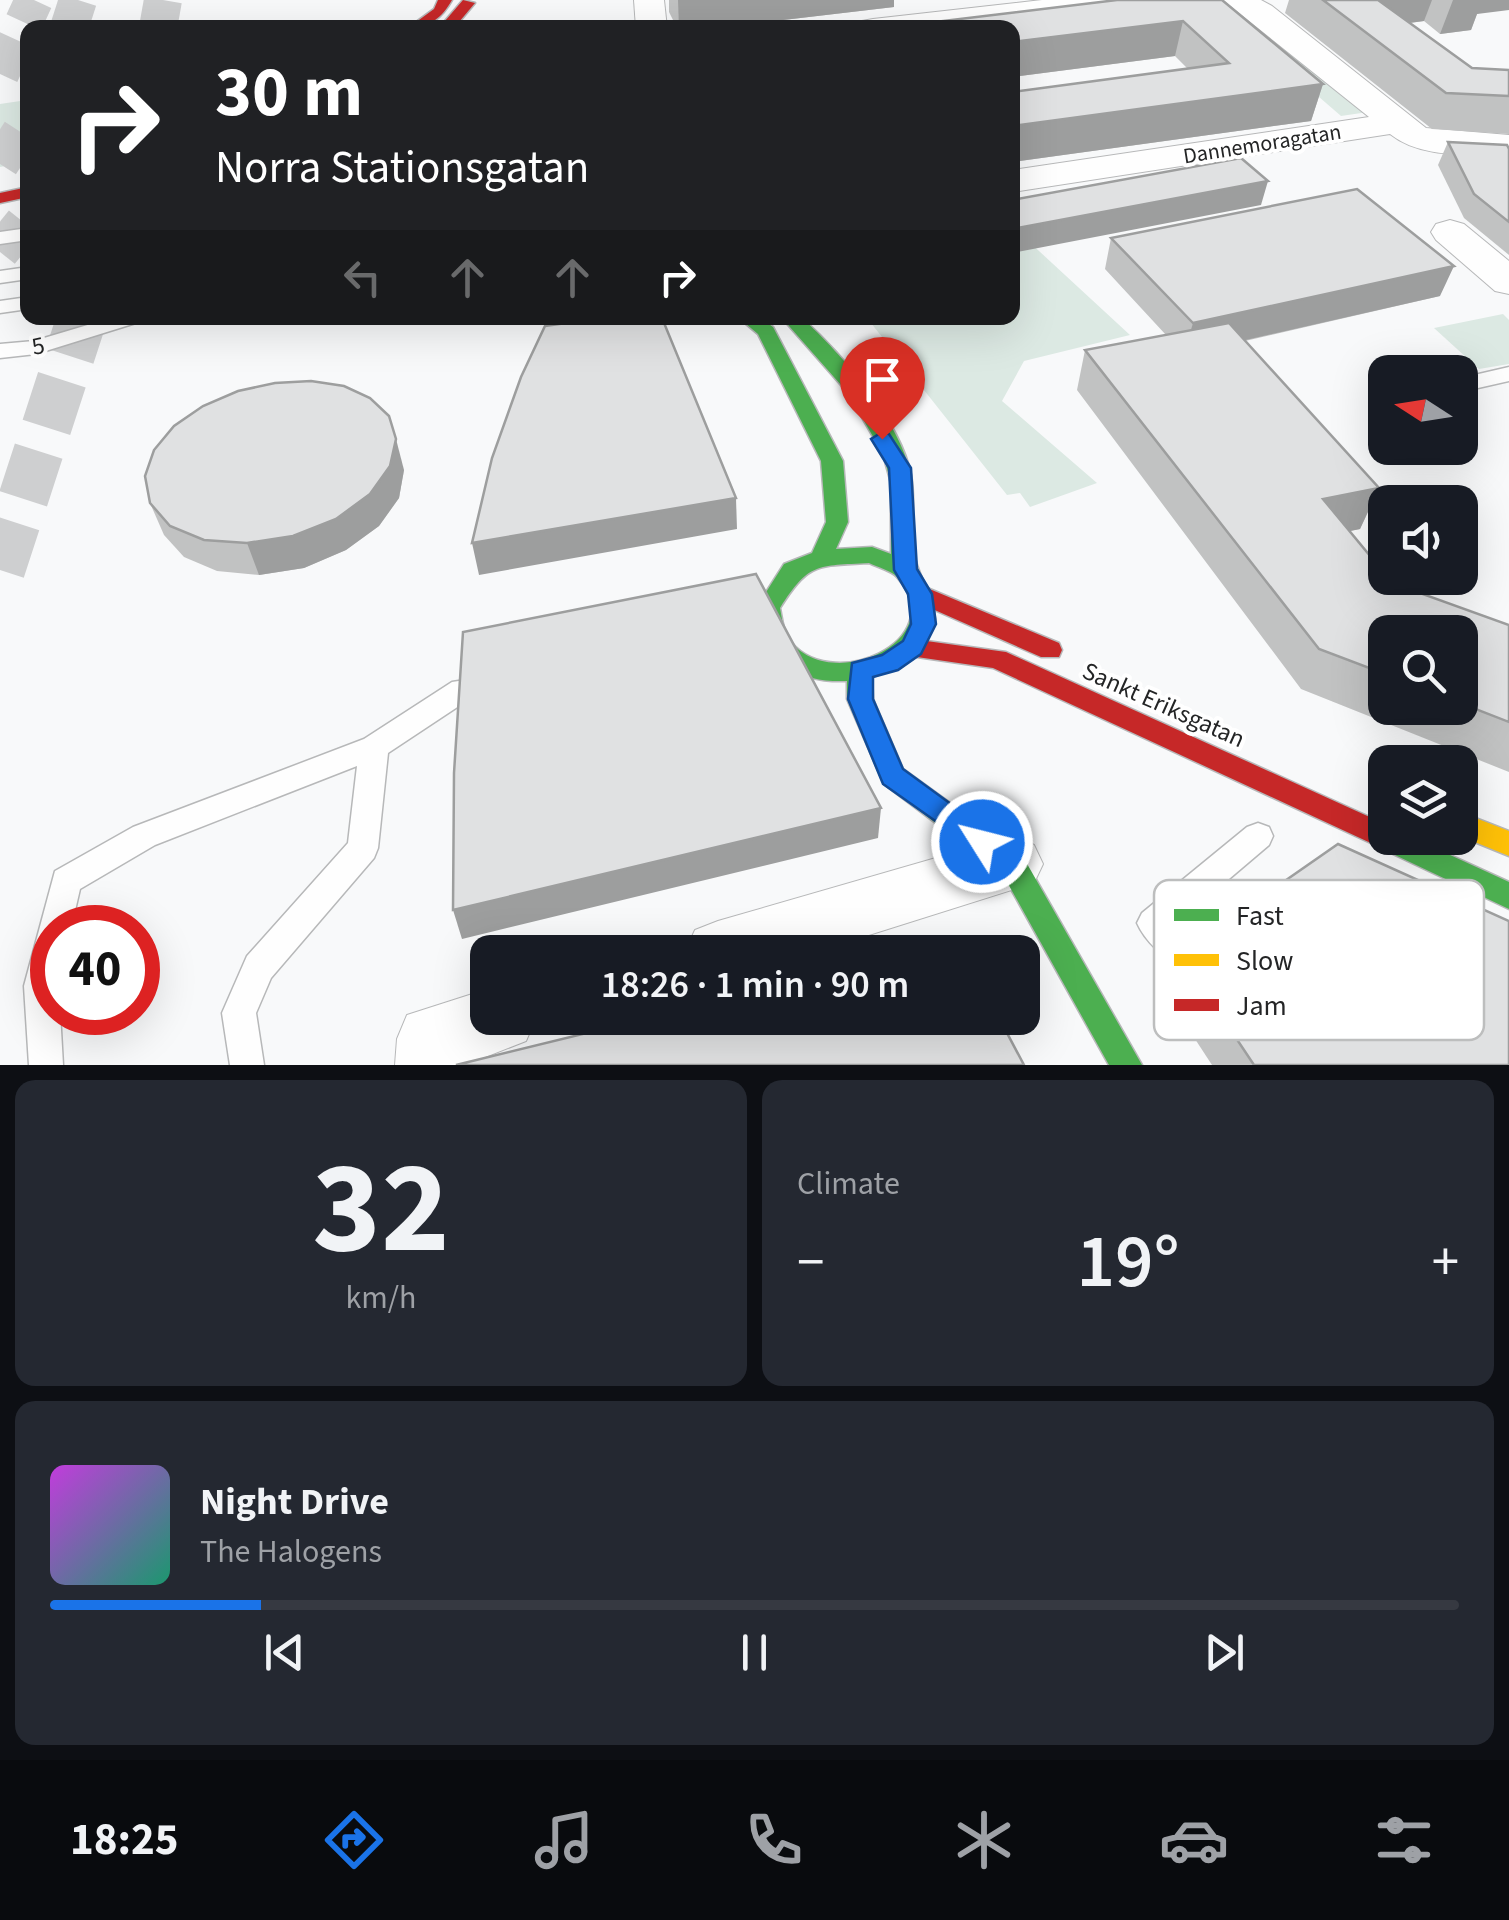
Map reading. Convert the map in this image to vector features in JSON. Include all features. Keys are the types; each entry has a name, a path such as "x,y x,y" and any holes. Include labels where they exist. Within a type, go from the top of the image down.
{"main road":[{"path":"425,20 461,1"},
{"path":"757,325 766,332 832,460 837,522 821,558"},
{"path":"799,325 824,347 900,468 905,570 920,594 924,624 912,648 889,663 860,670 834,672 809,666 779,645 768,608 792,570 821,558 872,555 905,570"},
{"name":"Sankt Eriksgatan","path":"920,594 1069,659"},
{"name":"Sankt Eriksgatan","path":"912,648 997,659 1368,829"},
{"path":"809,666 824,694"},
{"path":"860,670 860,699 893,776 1012,864 1126,1065"},
{"path":"859,756 878,788 1012,864"},
{"path":"1478,831 1509,844"},
{"name":"Sankt Eriksgatan","path":"1424,855 1476,880"},
{"name":"Sankt Eriksgatan","path":"1484,884 1509,896"}],"street":[{"path":"1232,4 1280,0"},
{"path":"1232,4 1294,80"},
{"path":"1232,4 1261,12 1395,124"},
{"path":"977,20 1134,8"},
{"path":"1020,30 1134,8"},
{"path":"1323,105 1352,130"},
{"name":"Dannemoragatan","path":"1020,180 1395,124 1414,136 1439,142 1509,146"},
{"path":"1450,232 1509,282"},
{"path":"775,935 1012,864"},
{"path":"430,1052 470,1033"}],"lane":[{"name":"5","path":"0,351 36,347 109,325"},
{"path":"1478,381 1509,374"},
{"path":"734,620 768,608"},
{"path":"60,905 66,880 144,836 374,747 462,690 514,686"},
{"path":"247,1065 239,1013 259,967 363,848 374,747"},
{"path":"1205,880 1258,836"},
{"path":"44,1035 46,1065"}],"shaded area":[{"path":"1259,15 1375,111 1341,116 1229,19"},
{"path":"20,101 20,163 0,167 0,104"},
{"path":"1020,233 1130,335 1024,361 1002,401 1097,483 1030,507 1020,493 1007,495 873,325 1020,325"},
{"path":"1503,314 1509,320 1509,364 1479,369 1478,355 1464,355 1434,328"}],"building":[{"path":"1117,0 1222,0 1323,84 1020,125 1020,91 1229,63 1183,21 1020,41 1020,20 951,20"},
{"path":"1323,0 1378,0 1472,68 1509,70 1509,96 1446,93"},
{"path":"1448,142 1507,145 1509,222 1474,194"},
{"path":"1241,158 1268,181 1020,228 1020,199"},
{"path":"1357,189 1454,266 1193,323 1111,238"},
{"path":"1229,323 1376,485 1323,499 1368,553 1368,595 1425,595 1509,625 1509,722 1478,710 1478,615 1368,615 1368,668 1319,649 1085,350"},
{"path":"665,325 736,498 472,543 492,458 521,377 545,326"},
{"path":"311,381 344,386 370,398 389,416 396,439 390,466 370,494 336,519 293,536 247,543 204,540 170,526 150,503 145,476 154,450 174,426 203,406 238,391"},
{"path":"756,574 881,808 453,910 454,773 463,632"},
{"path":"1338,844 1418,880 1286,880"},
{"path":"1484,910 1509,921 1509,1065 1254,1065 1237,1040 1484,1040"},
{"path":"579,1035 1008,1035 1024,1065 456,1065"}],"tunnel":[{"path":"25,20 34,0"},
{"path":"72,20 78,0"},
{"path":"159,20 163,0"},
{"path":"0,74 20,30"},
{"path":"0,164 20,133"},
{"path":"0,252 20,227"},
{"path":"0,570 80,325"}],"traffic: fast":[{"path":"758,325 766,331 832,461 837,522 821,558"},
{"path":"799,325 855,389 894,454 902,483 904,563 921,602 923,619 910,644 895,657 854,672 811,668 793,659 779,644 768,608 792,570 821,558 872,555 905,570"},
{"path":"860,670 860,699 893,776 1012,864 1126,1065"},
{"path":"1422,855 1475,880"},
{"path":"1484,884 1509,896"}],"traffic: slow":[{"path":"1478,831 1509,844"}],"traffic: jam":[{"path":"426,20 439,11 445,0"},
{"path":"453,20 468,3"},
{"path":"0,198 20,194"},
{"path":"920,594 1050,650"},
{"path":"912,648 997,659 1368,829"}],"route":[{"path":"882,439 900,468 905,570 920,594 924,624 912,648 889,663 860,670 860,699 893,776 982,842"}]}
